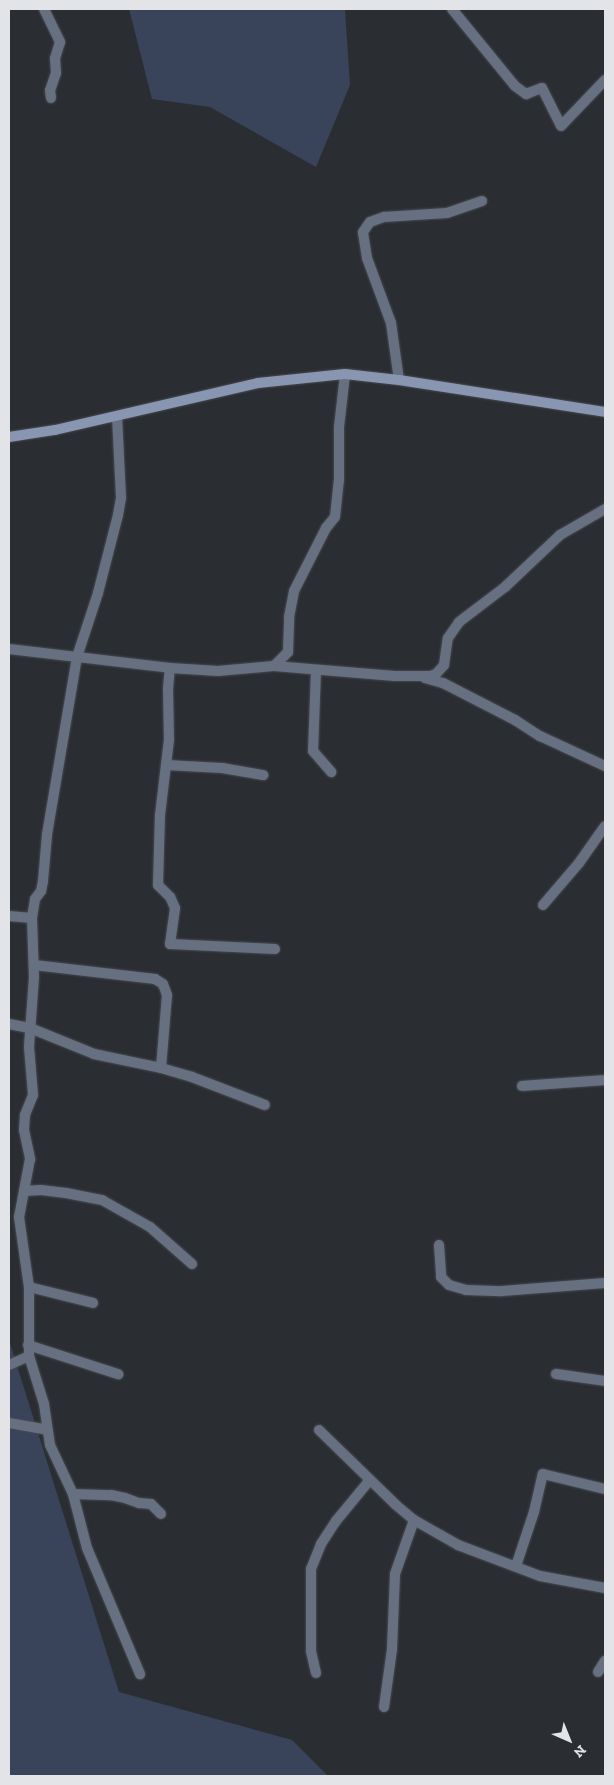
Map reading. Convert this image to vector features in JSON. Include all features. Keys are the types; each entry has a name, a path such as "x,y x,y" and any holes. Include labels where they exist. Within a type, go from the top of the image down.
{"street":[{"path":"44,9 60,42 55,58 56,73 50,90 51,98"},
{"path":"452,9 515,86 526,94 542,88 561,126 605,80"},
{"path":"399,380 391,323 367,258 363,232 370,222 384,217 447,213 482,201"},
{"path":"274,666 288,652 288,617 294,591 326,528 335,517 339,480 339,426 345,374"},
{"path":"9,437 55,430 258,383 345,374 399,380 605,412"},
{"path":"117,416 121,498 98,593 77,657 47,835 43,881 41,891 35,899 32,918 34,929 31,939 34,965 30,1028 33,1095 26,1115 24,1130 30,1159 19,1217 29,1287 29,1356 44,1404 50,1445 74,1494 87,1548 140,1674"},
{"path":"421,677 436,674 442,669 448,638 466,616 505,587 560,535 605,509"},
{"path":"9,649 170,668 218,671 274,666 421,677 444,683 515,720 540,736 605,766"},
{"path":"170,668 166,765 160,816 158,885 170,897 175,908 170,944 275,949"},
{"path":"316,670 313,751 331,772"},
{"path":"166,765 222,768 263,776"},
{"path":"542,905 580,863 605,829"},
{"path":"9,916 32,918"},
{"path":"34,965 155,979 163,984 167,995 161,1068"},
{"path":"9,1024 30,1028 94,1054 161,1068 265,1105"},
{"path":"522,1086 605,1080"},
{"path":"24,1191 66,1193 102,1200 150,1227 192,1264"},
{"path":"439,1245 441,1277 449,1285 466,1290 502,1291 605,1283"},
{"path":"29,1287 93,1303"},
{"path":"28,1345 118,1374"},
{"path":"9,1365 29,1356"},
{"path":"556,1374 605,1381"},
{"path":"9,1423 47,1430"},
{"path":"318,1430 369,1481 414,1520 458,1545 493,1560 516,1566 540,1576 605,1588"},
{"path":"516,1566 534,1512 543,1474 605,1489"},
{"path":"316,1673 311,1651 311,1569 321,1544 336,1521 369,1481"},
{"path":"74,1494 111,1495 125,1498 139,1503 151,1504 161,1514"},
{"path":"384,1707 392,1648 395,1574 414,1520"},
{"path":"598,1672 605,1661"}],"shaded area":[{"path":"129,9 345,9 350,85 316,167 210,107 152,99"},
{"path":"9,1340 119,1692 292,1740 328,1776 9,1776"}]}
